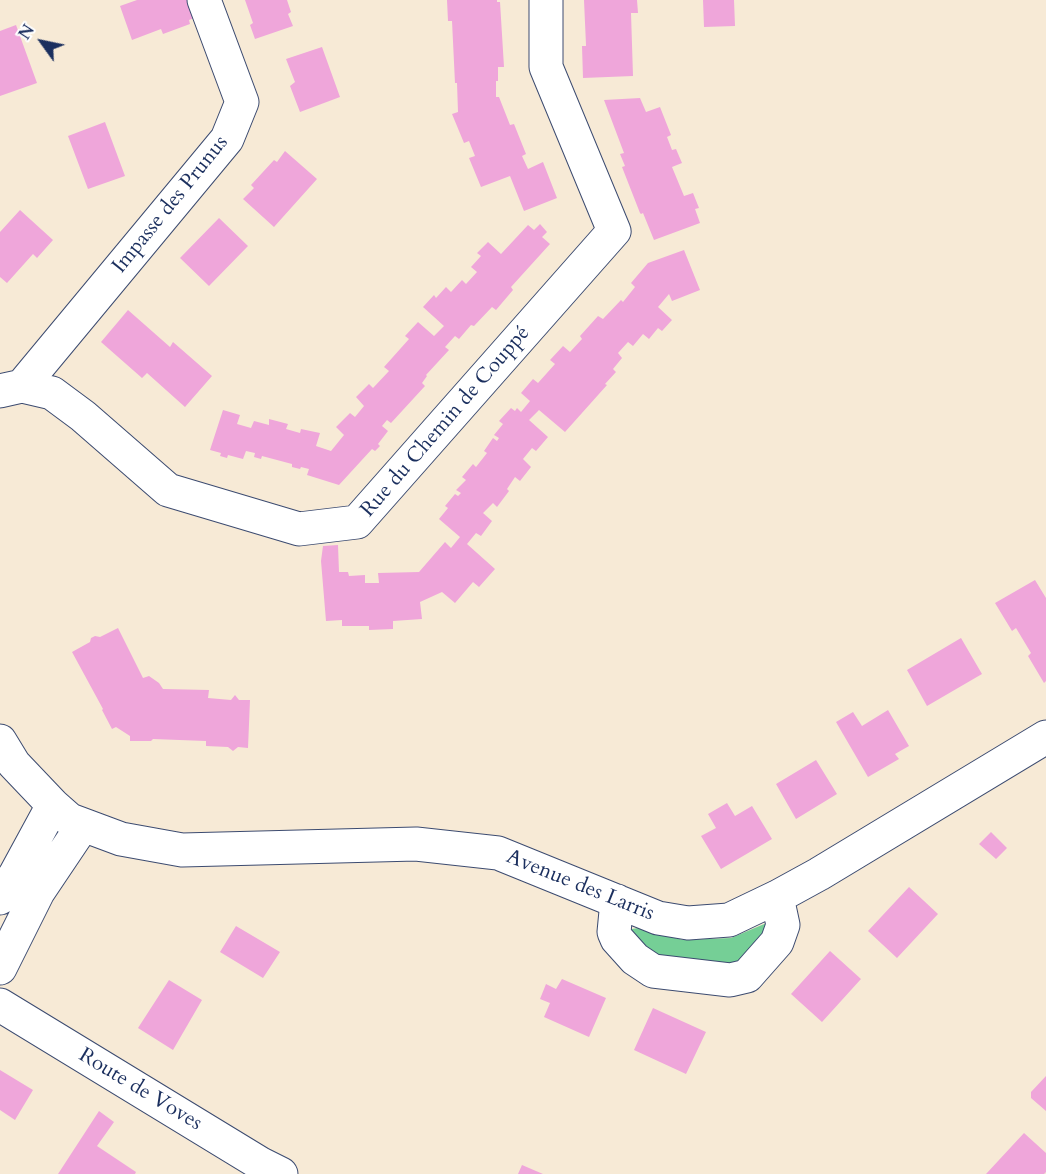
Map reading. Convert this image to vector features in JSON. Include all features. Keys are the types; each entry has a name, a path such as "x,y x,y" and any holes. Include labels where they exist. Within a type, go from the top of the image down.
{"street":[{"name":"Impasse des Prunus","path":"11,389 227,139 243,102 204,0"},
{"name":"Rue du Chemin de Couppé","path":"11,389 52,393 83,416 168,490 299,529 357,522 614,231 546,67 546,0"},
{"name":"Avenue des Larris","path":"69,817 121,839 182,850 416,844 498,853 658,918 688,923 729,920 819,874 1046,737"},
{"path":"0,741 14,764 69,817"},
{"path":"0,898 10,883 69,817"},
{"path":"0,968 38,892 69,817"},
{"path":"617,901 614,932 617,939 635,959 653,971 730,980 747,976 777,942 783,926 777,897"},
{"name":"Route de Voves","path":"0,1005 266,1171"}],"green space":[{"path":"769,922 774,923 748,958 729,968 658,956 632,935 632,929 638,928 683,940 731,938"}],"building":[{"path":"137,0 197,0 202,15 189,20 190,24 163,34 161,29 132,40 120,6"},
{"path":"245,0 287,0 291,12 288,14 293,26 255,39 250,25 253,23"},
{"path":"447,0 497,0 500,2 504,67 498,67 496,97 499,97 510,125 514,124 526,154 522,156 528,169 543,162 557,198 524,211 510,176 481,187 469,158 475,156 469,141 464,143 452,114 458,112 457,83 455,83 452,21 448,21"},
{"path":"584,0 637,0 638,13 631,13 633,76 583,78 582,46 586,46"},
{"path":"703,0 734,0 735,26 704,27"},
{"path":"16,25 37,83 0,96 0,31"},
{"path":"322,47 340,97 300,112 290,86 295,82 286,59"},
{"path":"640,98 646,112 660,107 671,135 667,137 672,150 676,149 682,163 672,167 684,196 693,193 699,208 695,209 700,223 654,240 643,213 640,213 622,167 625,166 620,154 624,153 604,100"},
{"path":"105,122 125,176 88,189 68,136"},
{"path":"285,151 317,179 274,227 243,199 254,188 251,185 274,160 277,162"},
{"path":"20,210 53,240 37,258 33,254 7,283 0,277 0,232"},
{"path":"219,218 248,246 209,286 180,258"},
{"path":"540,224 547,232 542,237 550,244 511,287 513,290 496,310 492,307 459,339 455,336 445,347 449,350 426,375 422,383 425,386 391,423 387,420 382,426 388,431 378,444 380,446 375,451 372,449 339,485 307,475 309,469 292,467 292,464 262,456 261,459 254,457 255,453 246,451 243,459 228,455 227,458 220,456 221,453 210,450 223,410 240,415 237,424 251,428 254,421 269,425 269,419 288,424 286,429 300,433 301,429 320,433 316,446 331,451 344,435 336,427 350,413 355,417 364,406 356,397 369,384 373,388 389,371 384,367 409,339 405,336 418,322 434,336 444,326 423,307 434,295 436,298 446,287 451,292 462,280 466,284 477,272 471,267 481,256 477,253 488,242 501,254 528,225 534,230"},
{"path":"684,250 700,290 672,301 669,294 658,307 672,320 662,331 658,328 649,339 643,334 633,346 628,342 618,353 622,358 613,369 616,372 605,384 607,385 565,432 539,410 529,420 548,437 536,451 532,448 523,459 531,467 520,481 515,477 507,489 509,491 497,507 493,503 483,513 492,521 481,536 476,533 467,544 495,569 479,587 473,582 455,603 442,592 420,602 422,619 393,621 393,629 369,630 369,626 342,626 342,620 326,621 321,561 323,546 338,545 339,572 348,572 349,576 365,575 365,583 379,583 378,573 419,572 445,542 451,548 460,537 439,519 448,508 445,506 455,494 458,496 461,493 456,490 466,480 462,477 473,464 476,467 487,453 484,451 493,438 497,441 499,438 494,435 503,424 499,421 511,408 515,411 517,408 521,412 530,401 521,393 533,379 538,383 555,364 550,360 563,346 570,352 582,339 580,336 598,316 603,319 621,300 623,302 635,287 631,283 648,263"},
{"path":"128,310 170,347 173,342 212,376 185,407 147,373 142,378 101,342"},
{"path":"1035,580 1046,598 1046,681 1044,683 1028,656 1031,653 1016,628 1012,631 995,603"},
{"path":"118,628 143,678 149,676 163,689 209,690 208,698 231,700 235,695 239,700 250,700 248,748 238,747 233,751 228,747 206,746 206,741 153,739 151,741 130,741 130,736 116,727 112,729 72,652 90,642 91,638 100,637"},
{"path":"961,638 982,674 927,706 907,670"},
{"path":"888,710 909,746 895,754 899,759 868,777 836,722 853,712 862,726"},
{"path":"816,760 837,794 796,819 776,784"},
{"path":"727,803 735,816 752,806 772,839 721,869 701,836 716,828 708,814"},
{"path":"991,832 1007,848 996,859 979,844"},
{"path":"909,887 938,914 897,958 868,931"},
{"path":"236,926 280,952 263,978 220,952"},
{"path":"830,951 861,979 822,1022 791,994"},
{"path":"562,979 606,998 589,1037 544,1017 550,1003 540,999 546,984 556,989"},
{"path":"169,980 202,1000 173,1050 138,1028"},
{"path":"653,1008 706,1032 686,1074 634,1050"},
{"path":"0,1070 33,1090 15,1120 0,1110"},
{"path":"1046,1076 1046,1111 1031,1098 1031,1092"},
{"path":"99,1111 114,1122 97,1146 136,1172 135,1174 58,1174"},
{"path":"1024,1133 1046,1153 1046,1172 1044,1174 986,1174"},
{"path":"522,1165 543,1174 518,1174"}]}
